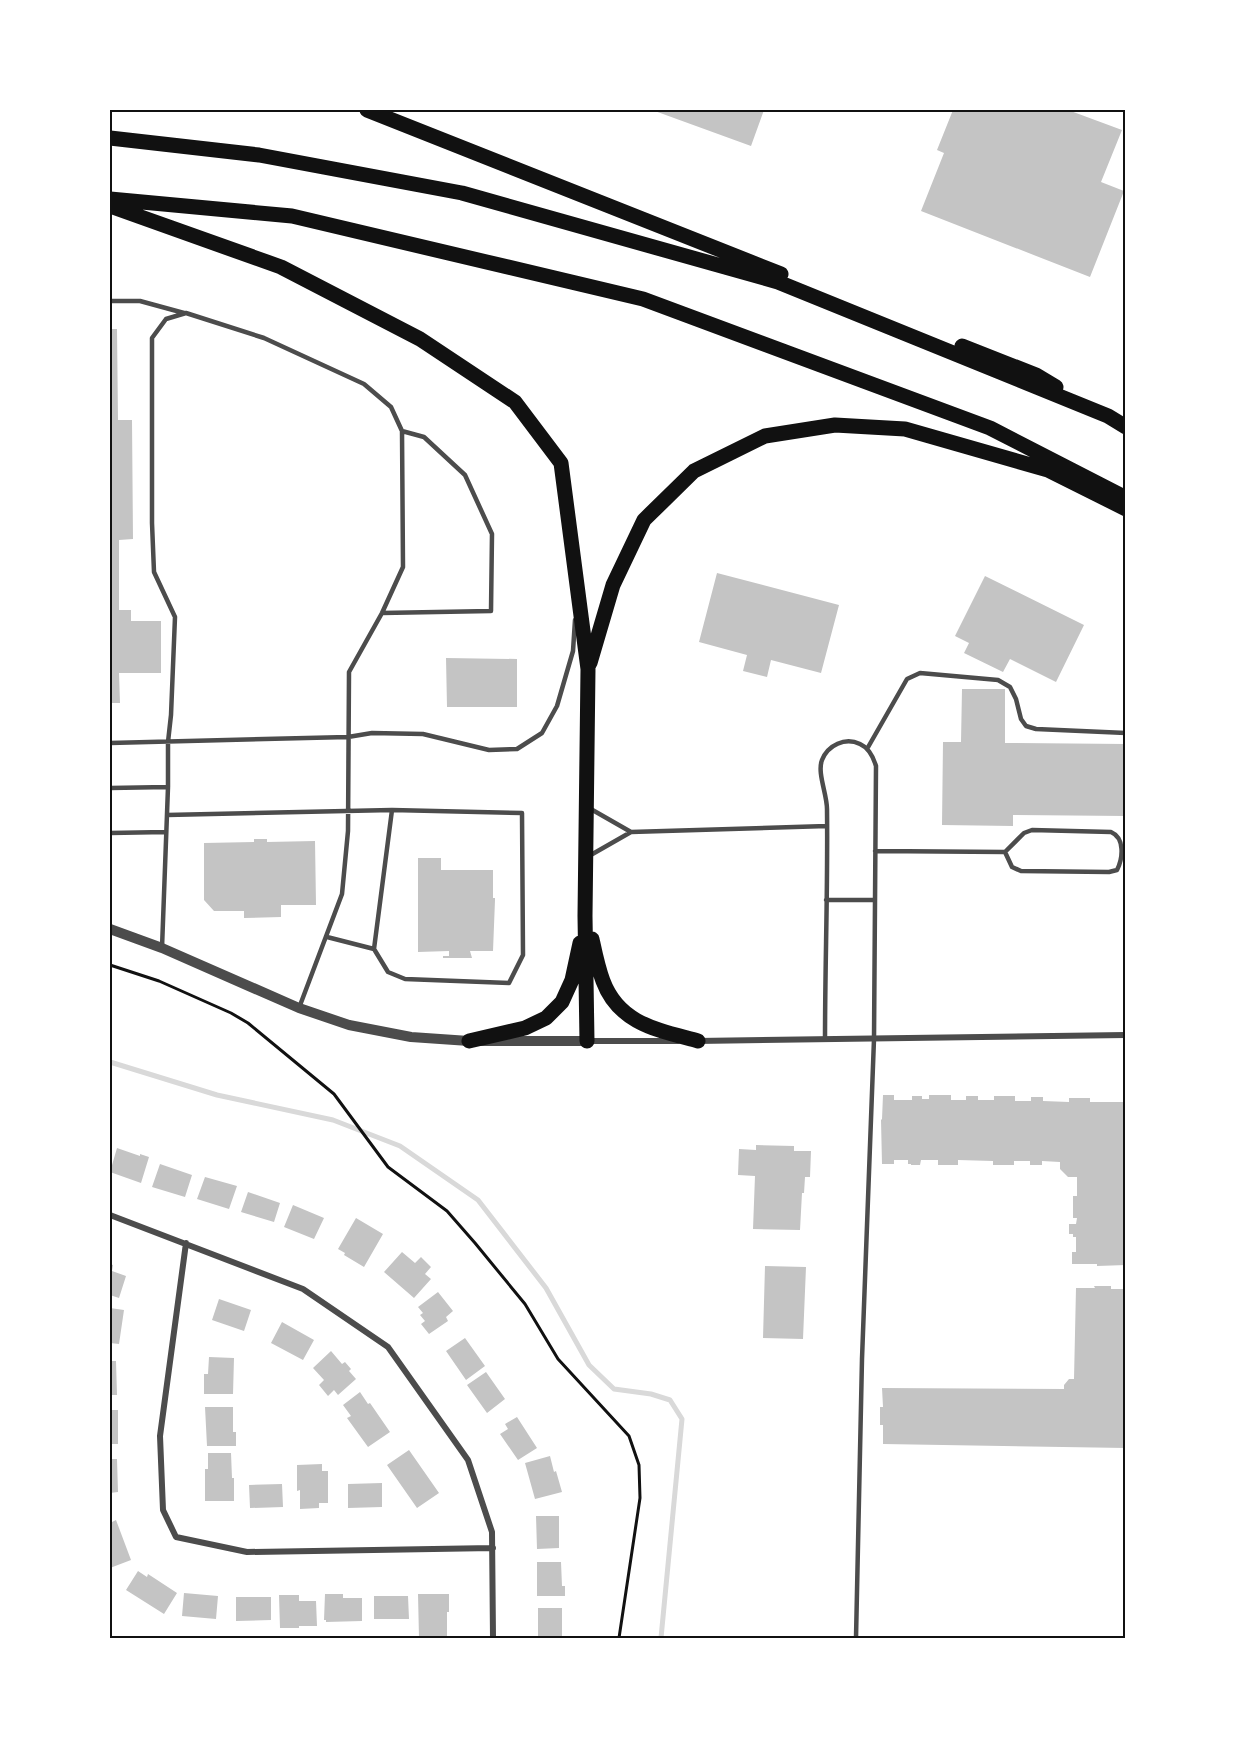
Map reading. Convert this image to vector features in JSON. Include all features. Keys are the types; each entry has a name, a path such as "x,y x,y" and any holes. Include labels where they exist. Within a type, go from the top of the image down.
{"highway":[{"path":"367,110 1036,375 1125,427"},
{"path":"110,138 260,155 451,191 485,200 778,282 1108,416"},
{"path":"110,199 292,216 644,299 990,428 1125,498"},
{"path":"110,206 281,267 420,339 515,402 561,463 588,669 585,916 587,1041"},
{"path":"588,669 613,585 644,520 694,471 765,436 835,425 905,429 1048,470 1125,509"},
{"path":"469,1041 525,1028 546,1018 562,1002 572,980 585,916"},
{"path":"585,916 603,981 611,998 625,1014 646,1026 698,1041"}],"street":[{"path":"110,929 162,948 299,1008 349,1025 411,1036 469,1041 698,1041 1125,1035"},
{"path":"110,1215 303,1289 388,1347 468,1460 492,1532 493,1638"},
{"path":"186,1243 160,1436 163,1510 176,1537 247,1552 493,1548"}],"lane":[{"path":"110,301 140,301 264,338 364,384 391,407 402,431 403,567 382,613 349,672 348,831 342,894 299,1008"},
{"path":"162,948 168,742 175,617 154,572 152,338 166,319 186,313"},
{"path":"382,613 491,611 492,534 465,475 424,437 402,431"},
{"path":"110,743 348,737 372,733 423,734 489,750 517,749 542,733 557,706 573,651 578,589"},
{"path":"867,749 907,679 920,673 998,680 1010,687 1021,719 1026,726 1036,729 1125,733"},
{"path":"825,1040 827,798 820,765 827,750 842,742 850,741 867,749 876,766 874,1039 862,1359 855,1638"},
{"path":"110,788 168,787"},
{"path":"587,807 631,832"},
{"path":"167,815 393,810 522,813 523,955 509,983 405,980 388,972 374,949 393,810"},
{"path":"586,858 631,832 827,826"},
{"path":"875,851 1005,852 1024,833 1032,830 1111,832 1121,841 1120,863 1117,870 1109,872 1021,871 1012,867 1005,852"},
{"path":"110,833 166,832"},
{"path":"826,900 875,900"},
{"path":"327,938 374,949"}],"path":[{"path":"110,965 159,981 231,1013 248,1023 334,1094 388,1167 447,1211 525,1304 558,1359 629,1436 639,1465 640,1498 620,1638"}],"building":[{"path":"652,110 764,110 751,146"},
{"path":"953,110 1068,110 1122,130 1101,182 1124,191 1090,277 921,211 944,153 937,150"},
{"path":"110,329 117,329 118,420 132,420 133,539 119,540 119,610 131,610 131,621 161,621 161,673 119,673 120,703 110,703"},
{"path":"717,573 839,605 821,673 771,660 767,677 743,671 747,655 699,642"},
{"path":"985,576 1084,625 1056,682 1010,659 1003,672 964,653 969,643 955,636"},
{"path":"446,658 517,659 517,707 447,707"},
{"path":"962,689 1005,689 1005,743 1126,744 1126,816 1013,815 1013,826 942,825 943,742 961,742"},
{"path":"254,839 267,839 267,842 315,841 316,905 281,905 281,917 244,918 244,911 214,911 204,900 204,843 254,842"},
{"path":"418,858 441,858 441,870 493,870 493,898 495,900 493,951 470,951 472,958 443,958 443,956 449,956 449,951 418,952"},
{"path":"883,1095 894,1095 894,1100 912,1100 912,1096 929,1099 929,1095 951,1095 951,1100 966,1100 966,1096 978,1096 978,1100 994,1100 994,1096 1015,1096 1015,1101 1031,1101 1031,1097 1043,1097 1043,1101 1069,1102 1069,1098 1090,1098 1090,1102 1126,1102 1126,1265 1072,1264 1072,1252 1076,1252 1076,1237 1069,1234 1069,1224 1076,1224 1077,1218 1073,1218 1073,1196 1077,1196 1077,1177 1068,1177 1060,1169 1060,1162 1042,1161 1042,1165 1030,1165 1030,1161 1014,1161 1014,1165 993,1165 993,1161 958,1160 958,1165 938,1165 938,1160 921,1160 920,1165 911,1165 908,1164 908,1160 894,1160 894,1164 882,1164"},
{"path":"756,1145 794,1146 794,1151 811,1151 810,1177 805,1177 804,1193 802,1193 800,1230 753,1229 755,1176 738,1175 739,1149 756,1150"},
{"path":"117,1148 149,1157 141,1183 110,1172"},
{"path":"160,1164 192,1175 185,1197 152,1187"},
{"path":"205,1177 237,1186 229,1209 197,1199"},
{"path":"248,1192 280,1203 274,1222 241,1212"},
{"path":"293,1205 324,1218 314,1239 284,1227"},
{"path":"356,1218 383,1234 364,1267 338,1249"},
{"path":"402,1252 415,1263 421,1257 431,1267 425,1274 431,1279 414,1298 384,1272"},
{"path":"110,1264 113,1265 112,1271 126,1276 119,1298 110,1295"},
{"path":"765,1266 806,1267 803,1339 763,1338"},
{"path":"1094,1286 1126,1289 1126,1448 883,1444 883,1425 880,1425 880,1407 883,1407 882,1388 1064,1389 1069,1379 1074,1379 1076,1288 1095,1288"},
{"path":"438,1292 453,1311 446,1317 448,1321 429,1334 421,1324 425,1321 418,1307"},
{"path":"219,1299 251,1310 244,1331 212,1320"},
{"path":"110,1308 124,1310 119,1344 110,1343"},
{"path":"282,1322 314,1340 303,1360 271,1343"},
{"path":"465,1338 485,1366 466,1380 446,1351"},
{"path":"331,1351 342,1364 345,1362 356,1379 338,1395 334,1390 328,1396 319,1385 324,1380 313,1368"},
{"path":"209,1357 234,1358 233,1394 204,1394 204,1374 208,1374"},
{"path":"110,1361 116,1361 117,1395 110,1395"},
{"path":"486,1372 505,1399 487,1413 467,1385"},
{"path":"360,1392 390,1432 368,1447 347,1418 351,1416 343,1405"},
{"path":"205,1407 233,1407 233,1432 236,1432 236,1446 207,1446"},
{"path":"110,1410 118,1410 118,1444 110,1444"},
{"path":"517,1417 537,1448 518,1460 500,1434 508,1429 505,1424"},
{"path":"409,1450 439,1493 417,1508 387,1465"},
{"path":"208,1453 231,1453 234,1501 205,1501 205,1469 208,1469"},
{"path":"550,1456 562,1492 535,1499 525,1463"},
{"path":"110,1459 117,1459 118,1492 110,1493"},
{"path":"322,1464 322,1471 328,1471 328,1503 319,1503 319,1508 300,1509 297,1465"},
{"path":"382,1483 382,1507 348,1508 348,1484"},
{"path":"282,1484 283,1507 250,1508 249,1485"},
{"path":"536,1516 559,1516 559,1548 537,1549"},
{"path":"116,1520 131,1560 110,1568 110,1523"},
{"path":"537,1562 561,1562 562,1586 565,1586 565,1596 537,1596"},
{"path":"138,1571 147,1577 148,1574 177,1593 164,1614 126,1590"},
{"path":"184,1593 218,1596 216,1619 182,1616"},
{"path":"325,1594 343,1594 343,1598 362,1598 362,1621 326,1622 324,1620"},
{"path":"418,1594 449,1594 447,1638 419,1638"},
{"path":"279,1595 299,1595 299,1601 316,1601 317,1626 280,1628"},
{"path":"374,1596 408,1596 409,1619 374,1619"},
{"path":"236,1597 271,1597 271,1620 236,1621"},
{"path":"538,1608 562,1608 562,1638 538,1638"}],"waterway":[{"path":"110,1062 217,1095 333,1120 400,1146 478,1200 546,1288 589,1365 614,1389 651,1394 670,1400 682,1419 661,1638"}]}
